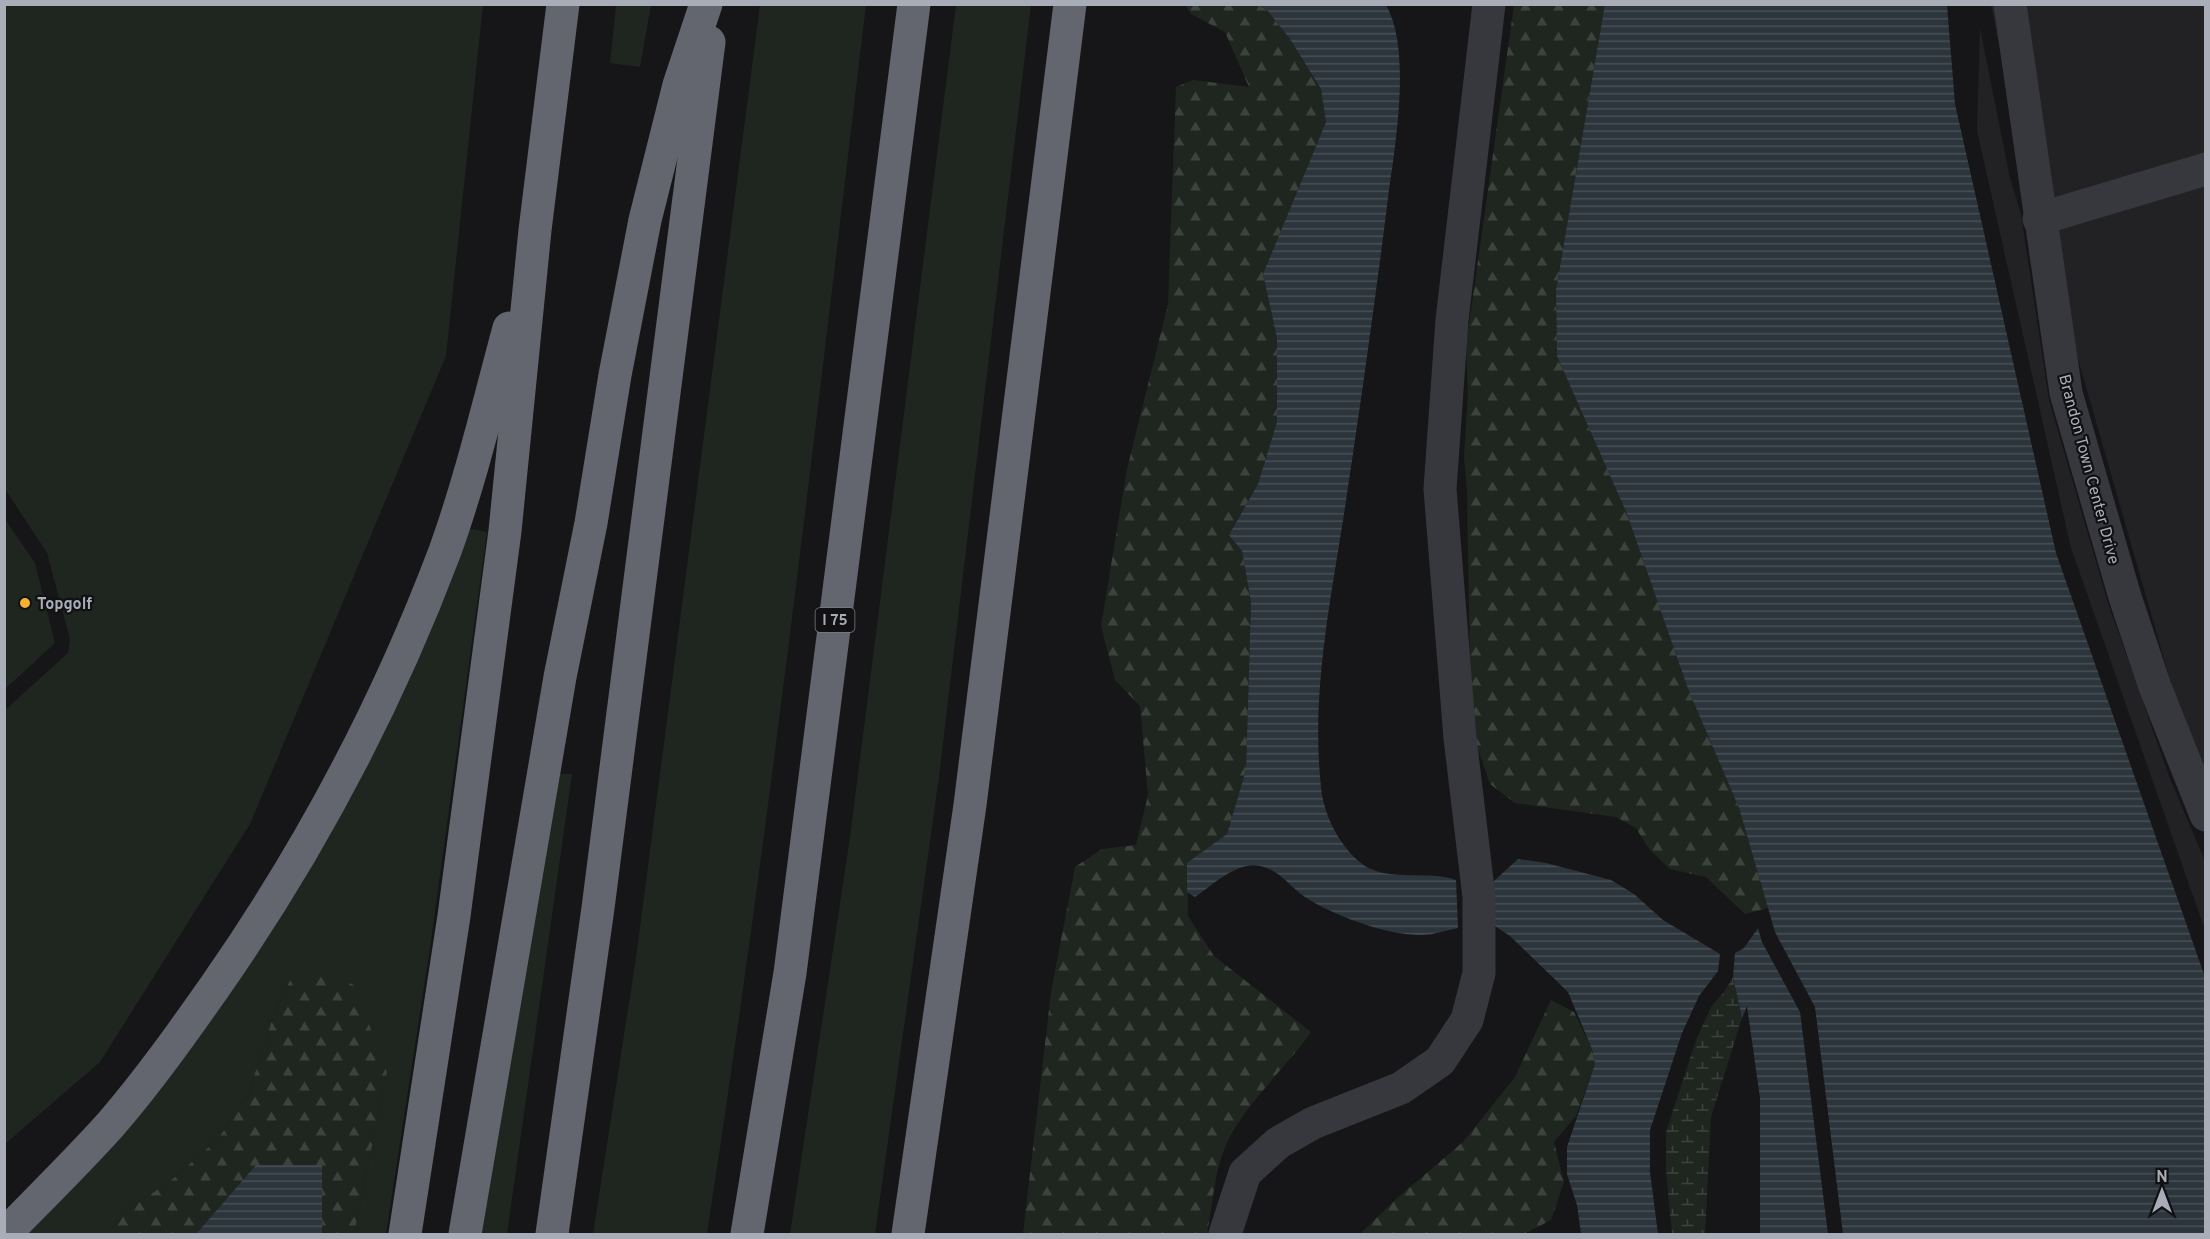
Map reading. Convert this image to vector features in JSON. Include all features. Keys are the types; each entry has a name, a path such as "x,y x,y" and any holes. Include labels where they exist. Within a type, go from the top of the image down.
{"highway":[{"path":"405,1234 454,916 505,531 534,230 562,4"},
{"path":"465,1234 560,677 591,523 615,375 645,220 679,85 706,4"},
{"path":"552,1234 599,896 714,4"},
{"name":"I 75","path":"747,1234 790,973 914,4"},
{"path":"908,1234 970,805 1070,4"},
{"path":"5,1234 111,1123 181,1035 245,943 298,858 356,754 403,654 445,550 470,470 534,230"}],"street":[{"path":"1225,1234 1245,1173 1278,1143 1312,1123 1401,1088 1440,1061 1467,1020 1479,973 1479,897 1460,738 1440,489 1452,320 1490,4"},
{"name":"Brandon Town Center Drive","path":"2010,4 2066,393 2125,597 2155,687 2205,814"},
{"path":"2040,219 2205,169"}],"shaded area":[{"path":"1605,4 1947,5 1955,104 2056,553 2205,977 2205,1234 1843,1234 1815,1007 1775,932 1739,808 1688,689 1627,514 1557,356 1556,290"},
{"path":"1258,5 1386,5 1394,24 1400,72 1397,126 1367,356 1328,616 1320,684 1319,753 1322,797 1329,820 1341,841 1356,859 1365,866 1387,874 1434,876 1456,880 1458,928 1431,934 1393,932 1345,917 1316,904 1279,875 1260,866 1251,865 1234,870 1195,897 1187,892 1187,863 1227,834 1246,770 1251,602 1242,551 1229,535 1258,484 1277,422 1277,338 1263,274 1326,122 1321,89 1290,39 1267,10"},
{"path":"1991,5 2205,5 2205,802 2025,174"},
{"path":"1980,28 2010,178 2021,214 2049,400 2108,603 2170,779 2205,861 2205,930 2071,548 1977,131"},
{"path":"1518,859 1546,863 1611,880 1634,894 1663,920 1720,954 1718,971 1699,996 1682,1033 1650,1130 1650,1172 1658,1234 1581,1234 1577,1205 1567,1174 1567,1147 1595,1064 1592,1049 1568,992 1510,936 1492,924 1493,882"},
{"path":"1758,928 1762,942 1800,1012 1828,1234 1760,1234 1760,1098 1747,1006 1742,1018 1733,977 1735,953 1744,948"},
{"path":"256,1165 322,1165 322,1234 196,1234"}],"green space":[{"path":"5,4 483,5 446,356 250,824 100,1062 5,1144 5,710 68,653 70,639 47,553 5,489"},
{"path":"616,5 651,5 640,67 610,63"},
{"path":"760,5 866,5 792,620 752,927 707,1234 593,1234 636,958"},
{"path":"956,5 1031,5 939,777 875,1234 790,1234 850,837"},
{"path":"1185,5 1258,5 1267,10 1290,39 1321,89 1326,122 1263,274 1277,338 1277,422 1258,484 1229,535 1242,551 1251,602 1246,770 1227,834 1187,864 1188,916 1214,956 1311,1032 1250,1106 1230,1137 1217,1172 1207,1234 1023,1234 1051,992 1075,867 1102,849 1136,845 1148,795 1140,706 1115,680 1101,626 1127,469 1168,304 1176,87 1193,80 1249,87 1225,32 1191,14"},
{"path":"1514,5 1605,5 1556,290 1557,356 1627,514 1688,689 1739,808 1768,908 1745,914 1706,877 1670,869 1649,849 1636,828 1616,817 1515,803 1490,784 1477,746 1470,662 1467,492 1464,456 1468,394 1466,346"},
{"name":"Topgolf","path":"4,518 35,563 55,643 5,689"},
{"path":"467,528 487,532 431,941 386,1234 354,1234 387,1071 290,980 273,1017 248,1095 218,1139 174,1178 128,1210 108,1234 24,1234 296,890 345,809 391,716"},
{"path":"560,774 572,774 507,1234 479,1234"},
{"path":"322,970 354,985 387,1072 354,1234 322,1234 322,1165 256,1165 196,1234 108,1234 128,1210 174,1178 218,1139 248,1095 273,1017 290,980"},
{"path":"1733,977 1742,1018 1711,1117 1705,1234 1672,1234 1666,1171 1666,1132 1696,1040 1711,1007"},
{"path":"1551,1000 1574,1012 1592,1049 1595,1064 1576,1116 1554,1142 1564,1182 1551,1220 1524,1234 1360,1234 1396,1199 1463,1142 1515,1077"}],"place":[{"name":"Topgolf","path":"25,603"}]}
